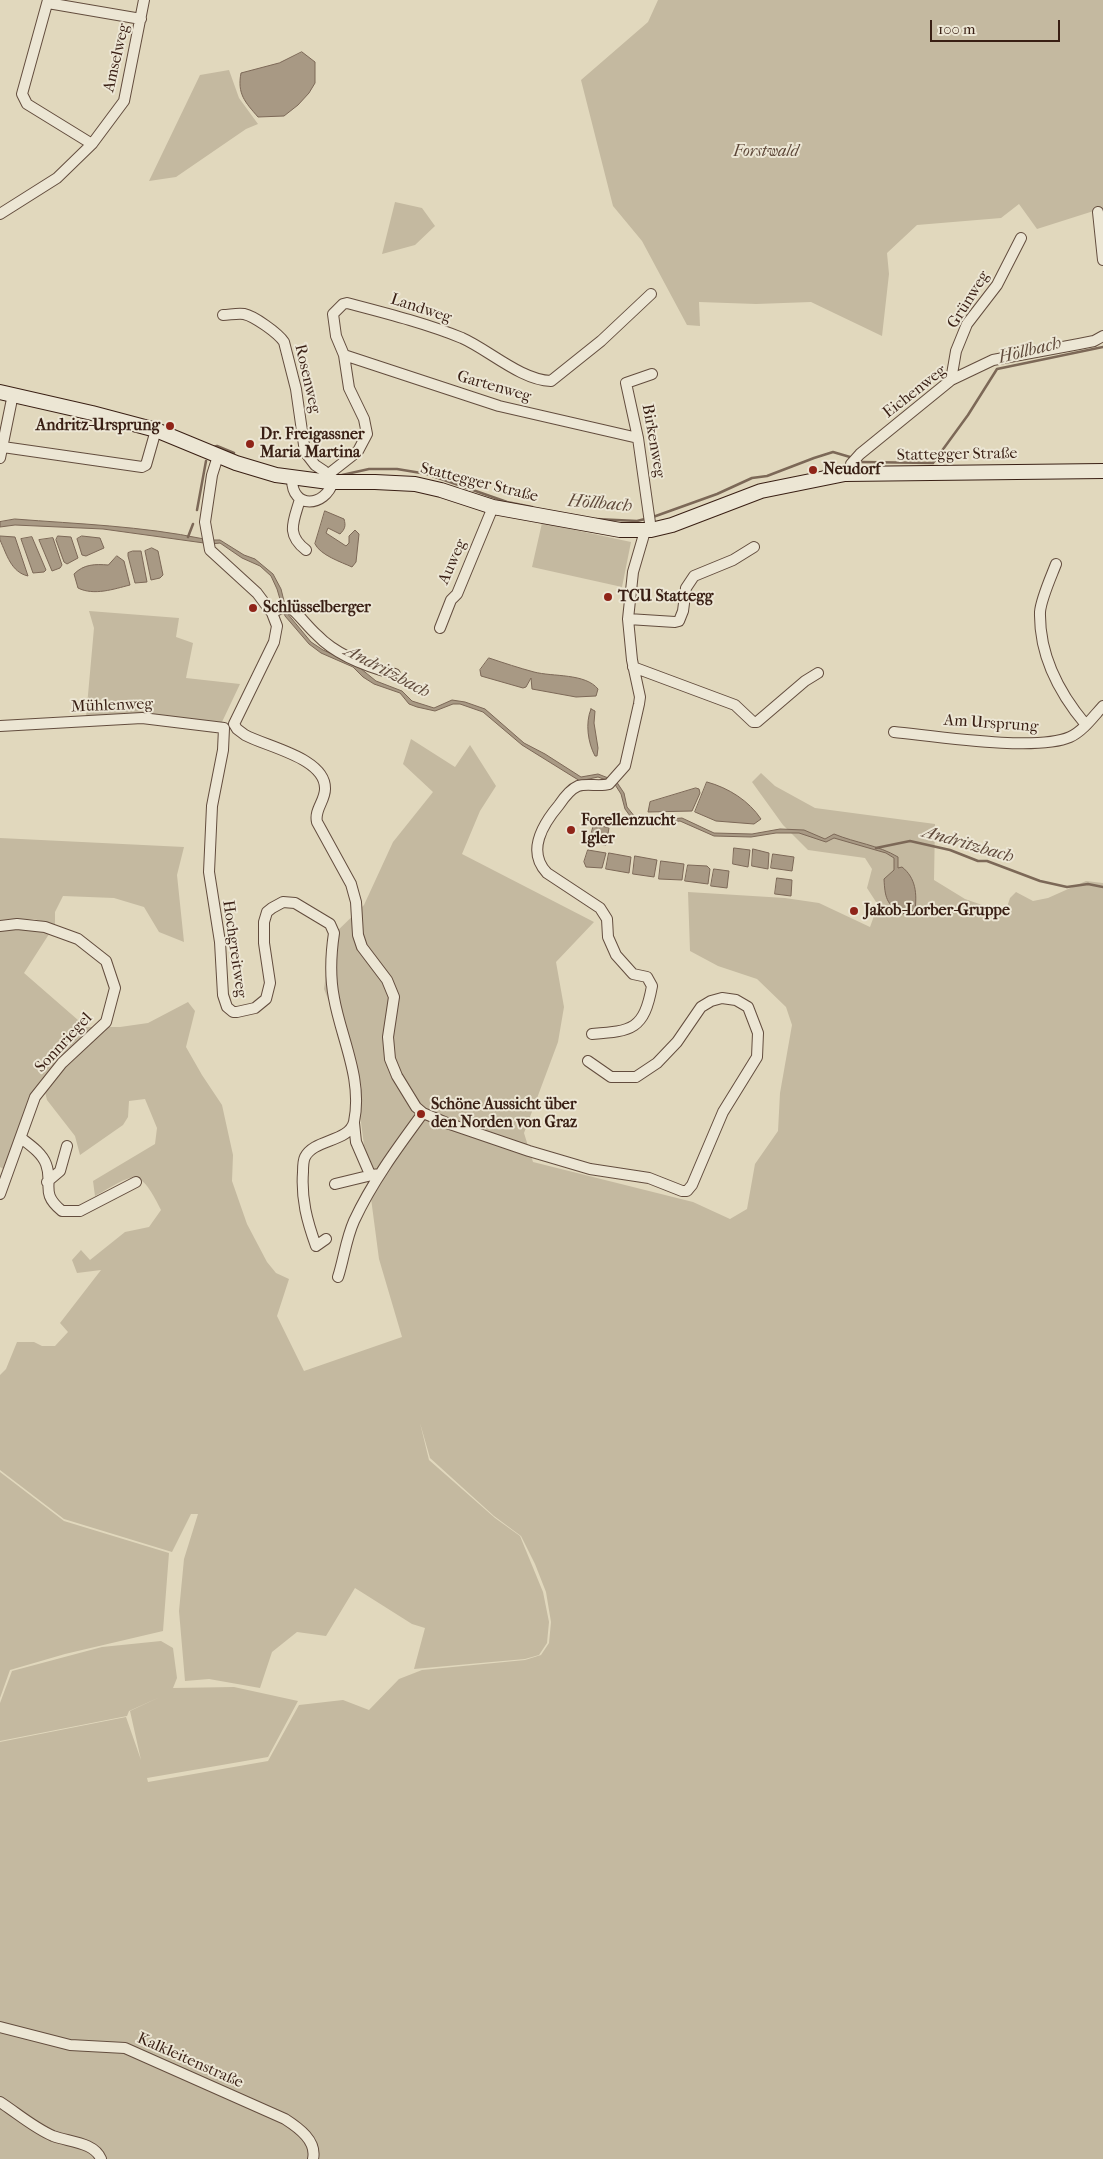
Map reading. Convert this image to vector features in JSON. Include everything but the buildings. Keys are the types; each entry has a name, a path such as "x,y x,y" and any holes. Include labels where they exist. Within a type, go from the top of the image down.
{"main road":[{"name":"Stattegger Straße","path":"7,393 156,430 249,468 292,479 415,484 441,490 493,507 620,530 648,530 672,525 761,490 851,474 1103,471"}],"street":[{"name":"Amselweg","path":"0,214 56,178 92,144 124,101 142,19 144,0"},
{"path":"92,144 27,104 22,94 48,1 142,19"},
{"path":"1098,212 1103,260"},
{"name":"Grünweg","path":"951,380 956,351 967,324 997,286 1021,238"},
{"name":"Landweg","path":"331,482 330,473 358,451 367,434 364,418 350,388 344,355 336,336 333,314 343,304 347,303 389,314 463,339 508,365 540,379 551,381 601,341 651,294"},
{"name":"Rosenweg","path":"223,315 242,314 249,316 280,336 284,342 296,389 305,452 314,465 324,471 331,482"},
{"name":"Eichenweg","path":"851,474 851,464 860,454 951,380 993,360 1094,341 1103,336"},
{"name":"Gartenweg","path":"344,355 499,406 638,438"},
{"name":"Birkenweg","path":"648,530 638,438 626,383 652,374"},
{"path":"7,393 1,452 142,467 146,465 156,430"},
{"path":"218,456 212,476 205,522 210,550 250,586 280,609 296,612 316,634 333,648 370,667 394,674"},
{"path":"292,479 295,494 300,499 308,502 324,497 329,493 331,482"},
{"path":"300,499 292,528 297,543 306,550"},
{"name":"Auweg","path":"440,628 451,600 457,594 493,507"},
{"path":"592,1034 630,1029 642,1018 652,986 647,977 633,974 616,955 608,938 605,914 588,900 547,873 542,867 538,859 537,843 546,819 565,797 578,786 613,781 625,766 639,704 628,619 633,572 648,530"},
{"path":"628,619 679,621 683,611 686,588 694,576 733,560 754,547"},
{"path":"1056,564 1040,611 1043,645 1054,679 1069,704 1086,725"},
{"path":"280,609 276,636 229,726 237,729 244,735 302,759 320,772 326,790 316,816 317,822 351,884 356,902 358,934 362,947 387,980 394,997 388,1037 390,1059 394,1071 408,1097 423,1113 529,1151 582,1167 643,1177 686,1191 692,1185 723,1112 757,1057 758,1033 748,1007 736,1000 722,998 711,1001 701,1007 677,1042 657,1063 636,1077 611,1077 588,1061"},
{"path":"633,667 735,705 753,722 757,722 818,672"},
{"name":"Am Ursprung","path":"894,732 1009,743 1055,742 1070,737 1086,725 1103,706"},
{"name":"Mühlenweg","path":"0,726 142,718 229,726"},
{"name":"Hochgreitweg","path":"229,726 212,806 209,872 220,942 224,1002 230,1010 237,1012 255,1008 266,999 270,983 264,943 264,922 272,908 288,901 314,913 330,924 334,933 333,997 354,1073 356,1142 376,1174"},
{"name":"Sonnriegel","path":"0,926 17,924 45,927 78,939 106,961 114,988 106,1022 62,1063 35,1097 0,1194"},
{"path":"338,1277 346,1244 376,1174 423,1113"},
{"path":"326,1239 316,1246 306,1216 302,1185 305,1156 313,1149 340,1136 354,1123"},
{"path":"21,1138 41,1155 47,1165 47,1182 51,1202 62,1211 80,1211 136,1182"},
{"path":"47,1182 60,1171 68,1146"},
{"path":"335,1184 376,1174"},
{"name":"Kalkleitenstraße","path":"0,2027 70,2045 125,2048 286,2119 307,2138 313,2148 313,2159"},
{"path":"0,2102 52,2136 89,2146 98,2152 101,2159"}],"green space":[{"name":"Forstwald","path":"658,0 1103,0 1103,208 1037,229 1019,204 1001,218 917,225 887,253 889,274 882,336 811,302 756,304 699,302 700,326 687,325 642,241 613,206 581,80 648,22"},
{"path":"229,70 239,98 258,124 246,129 176,177 149,181 200,75"},
{"path":"395,202 422,208 435,226 415,245 382,254"},
{"path":"542,523 631,542 622,587 532,567"},
{"path":"89,611 179,618 176,637 193,643 186,678 240,684 222,722 86,717 94,628"},
{"path":"411,739 455,767 470,745 496,786 480,811 462,854 594,922 556,962 564,1007 558,1042 524,1133 533,1162 693,1202 730,1219 747,1209 755,1164 778,1131 780,1093 792,1025 786,1007 757,979 718,966 690,951 688,892 785,898 819,903 870,927 878,905 867,888 872,869 865,858 808,850 783,825 752,782 761,773 775,786 815,808 935,824 934,880 965,899 1005,913 1010,898 1016,892 1033,901 1048,898 1086,881 1103,883 1103,2159 0,2159 0,1742 126,1717 141,1760 130,1711 160,1697 129,1711 127,1716 0,1741 0,1703 12,1671 102,1647 161,1641 173,1648 177,1678 173,1688 234,1687 298,1701 268,1757 147,1778 148,1782 268,1761 299,1705 343,1700 369,1710 399,1679 422,1670 525,1660 541,1655 549,1643 551,1622 546,1592 521,1536 494,1516 430,1458 420,1423 429,1460 495,1518 520,1536 543,1592 549,1622 547,1643 539,1655 525,1659 414,1669 425,1628 412,1624 355,1588 326,1636 297,1632 272,1652 260,1688 209,1679 185,1681 179,1611 184,1559 198,1514 191,1514 172,1552 64,1519 0,1470 0,1375 6,1369 17,1342 34,1342 42,1346 55,1346 68,1332 60,1323 101,1270 77,1273 72,1260 81,1250 90,1260 125,1232 149,1227 161,1210 146,1185 134,1178 127,1179 95,1196 93,1181 155,1144 157,1128 145,1099 129,1101 128,1117 123,1125 80,1155 75,1136 47,1100 44,1088 79,1055 75,1051 39,1087 7,1171 0,1167 0,929 16,928 51,931 24,973 86,1027 120,1027 148,1023 188,1002 195,1011 186,1047 222,1105 233,1155 232,1181 247,1224 267,1262 276,1273 289,1279 277,1316 304,1371 402,1337 379,1259 353,1062 324,989 331,937 364,905 393,842 433,792 403,764"},
{"path":"0,838 184,847 177,875 184,942 159,932 144,907 114,898 63,896 55,912 55,925 34,919 0,920"},
{"path":"0,1472 64,1521 169,1553 163,1631 65,1654 10,1670 0,1698"}],"shaded area":[{"path":"302,52 315,62 315,83 309,93 284,116 258,117 249,107 241,92 241,73 279,63"},
{"path":"325,511 344,519 345,524 340,534 328,528 326,533 346,546 349,543 349,536 355,530 359,534 356,562 352,567 321,552 315,544"},
{"path":"15,519 157,531 204,539 204,543 103,529 15,525 0,527 0,522"},
{"path":"0,536 15,537 28,576 17,571 10,562"},
{"path":"58,536 71,537 78,558 67,564 64,562 56,540"},
{"path":"82,536 100,538 104,548 86,556 82,555 77,539"},
{"path":"32,537 46,570 44,572 33,573 21,539"},
{"path":"53,538 62,565 60,568 52,571 39,540"},
{"path":"210,540 220,540 244,555 255,559 273,574 281,589 287,613 311,642 323,650 355,664 376,681 402,691 412,701 434,708 452,700 485,709 524,743 581,777 598,774 616,781 624,793 627,807 635,817 643,821 682,818 714,833 752,834 780,829 804,830 825,839 834,834 883,850 898,857 898,868 902,867 907,871 913,881 916,898 915,910 902,914 887,900 884,879 894,870 894,858 886,853 834,838 826,842 799,833 776,833 751,837 714,836 680,821 642,825 633,820 625,809 621,794 614,783 598,777 580,781 522,745 483,712 460,704 453,704 435,711 409,704 400,693 374,684 353,667 321,653 309,644 285,616 271,576 260,566 242,558 220,543 211,544"},
{"path":"152,548 158,551 163,575 160,578 151,580 145,551"},
{"path":"141,551 147,582 135,583 128,556 128,553"},
{"path":"117,556 124,561 130,585 97,592 78,588 74,574 90,565 108,565"},
{"path":"489,658 542,674 568,676 585,680 598,689 596,696 576,697 532,689 531,678 526,687 523,688 481,676 480,670"},
{"path":"591,709 595,711 594,723 598,748 597,756 595,756 593,751 588,733 588,720"},
{"path":"707,782 738,796 751,806 761,819 754,824 716,821 695,812"},
{"path":"696,788 699,789 700,793 692,811 648,812 650,802"},
{"path":"594,824 609,828 606,845 589,843"},
{"path":"734,848 750,850 748,867 733,864"},
{"path":"753,849 769,853 768,869 752,866"},
{"path":"588,850 606,853 602,868 586,867 584,862"},
{"path":"609,853 631,857 629,873 606,869"},
{"path":"773,854 794,857 792,871 771,868"},
{"path":"635,856 657,860 654,877 633,874"},
{"path":"661,861 684,864 682,880 659,879"},
{"path":"688,865 707,866 710,869 708,884 685,881"},
{"path":"714,869 729,871 727,888 711,886"},
{"path":"777,878 792,880 791,896 775,894"}],"waterway":[{"name":"Höllbach","path":"861,462 933,463 968,415 997,369 1103,347"},
{"name":"Höllbach","path":"213,447 217,446 234,453"},
{"name":"Höllbach","path":"653,517 717,494 752,478 767,476 833,452 850,457"},
{"name":"Höllbach","path":"197,510 206,461"},
{"name":"Höllbach","path":"342,475 369,469 397,469 427,474 507,502 532,507"},
{"name":"Höllbach","path":"596,519 637,521 645,519"},
{"name":"Höllbach","path":"188,537 193,524"},
{"name":"Andritzbach","path":"876,848 910,841 950,850 978,861 987,861 1040,881 1067,887 1088,884 1103,887"}],"place":[{"name":"Andritz-Ursprung","path":"170,426"},
{"name":"Dr. Freigassner Maria Martina","path":"250,444"},
{"name":"Neudorf","path":"813,470"},
{"name":"TCU Stattegg","path":"608,597"},
{"name":"Schlüsselberger","path":"253,608"},
{"name":"Forellenzucht Igler","path":"571,830"},
{"name":"Jakob-Lorber-Gruppe","path":"854,911"},
{"name":"Schöne Aussicht über den Norden von Graz","path":"421,1114"}]}
